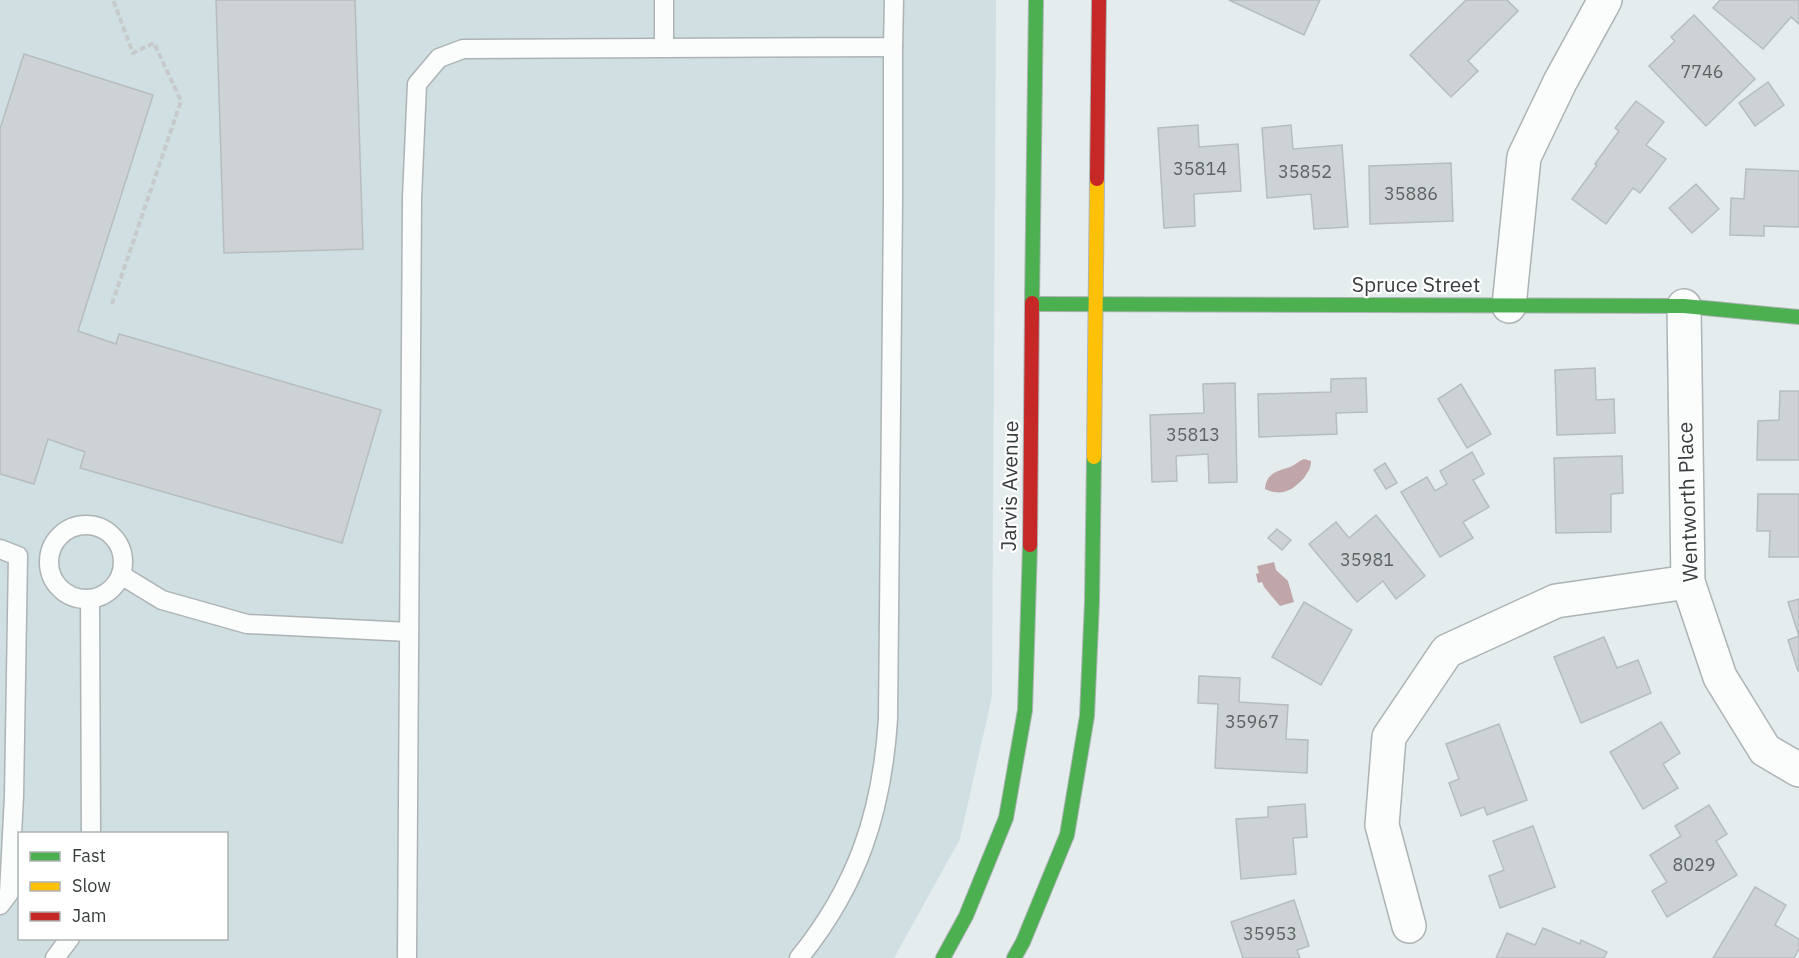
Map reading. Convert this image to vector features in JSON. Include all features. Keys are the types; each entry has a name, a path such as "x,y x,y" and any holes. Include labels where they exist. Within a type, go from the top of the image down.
{"main road":[{"name":"Jarvis Avenue","path":"943,958 966,916 1006,818 1025,710 1029,601 1036,0"},
{"path":"1014,958 1023,942 1067,835 1087,716 1092,602 1099,0"},
{"name":"Spruce Street","path":"1033,304 1684,306 1799,317"}],"street":[{"path":"1509,306 1524,157 1560,82 1605,0"},
{"name":"Wentworth Place","path":"1684,306 1688,582 1720,677 1765,750 1799,770"},
{"path":"1409,926 1382,825 1389,737 1447,651 1556,600 1688,582"}],"lane":[{"path":"664,0 664,47"},
{"path":"799,958 820,932 841,897 860,856 875,814 885,760 888,719 894,0"},
{"path":"407,958 412,198 417,84 439,58 463,49 893,47"},
{"path":"97,526 108,531 122,551 121,575 114,586 103,595 90,599 76,598 64,592 54,582 49,569 49,556 53,544 62,533 73,527 97,526"},
{"path":"0,549 18,556 49,556"},
{"path":"0,905 9,893 7,796 18,556"},
{"path":"121,575 162,600 247,624 409,632"},
{"path":"90,599 91,832"},
{"path":"55,958 69,940"}],"path":[{"path":"112,304 181,102 154,43 133,53 113,0"}],"shaded area":[{"path":"0,0 996,0 992,696 960,839 894,958 0,958"},
{"path":"1304,459 1311,461 1310,468 1296,486 1282,492 1265,489 1270,476"},
{"path":"1274,562 1276,570 1288,581 1294,602 1280,606 1262,582 1258,583 1257,566"}],"building":[{"path":"216,0 355,0 363,249 224,253"},
{"path":"1229,0 1320,0 1304,35"},
{"path":"1466,0 1507,0 1518,11 1468,61 1478,71 1451,97 1410,55"},
{"path":"1720,0 1799,0 1799,24 1791,17 1763,49 1713,8"},
{"path":"1694,15 1755,79 1706,126 1649,66 1675,41 1671,37"},
{"path":"24,54 153,95 78,331 116,344 119,334 381,410 342,543 80,468 85,452 48,439 34,484 0,474 0,129"},
{"path":"1768,82 1784,105 1755,126 1739,103"},
{"path":"1636,101 1664,122 1646,145 1666,159 1640,193 1633,188 1606,224 1572,199 1619,131 1615,128"},
{"path":"1198,125 1199,147 1238,144 1241,191 1194,194 1195,226 1164,228 1158,128"},
{"path":"1291,125 1293,149 1342,145 1348,227 1314,229 1311,194 1267,198 1262,128"},
{"path":"1451,163 1453,221 1370,224 1369,166"},
{"path":"1746,169 1799,171 1799,227 1764,226 1764,236 1730,235 1731,198 1744,199"},
{"path":"1696,184 1719,209 1692,233 1669,208"},
{"path":"1595,368 1596,400 1614,399 1615,433 1557,435 1555,370"},
{"path":"1366,378 1367,412 1336,413 1337,434 1259,437 1258,394 1331,392 1331,379"},
{"path":"1235,383 1237,482 1209,483 1208,454 1176,456 1177,481 1152,482 1150,415 1204,413 1203,384"},
{"path":"1461,384 1491,434 1467,448 1438,399"},
{"path":"1780,391 1799,391 1799,460 1757,460 1758,421 1779,420"},
{"path":"1472,452 1484,474 1473,480 1489,507 1463,522 1473,538 1440,557 1401,492 1427,477 1435,491 1447,484 1440,471"},
{"path":"1622,456 1623,493 1611,494 1611,532 1556,533 1554,458"},
{"path":"1385,463 1397,483 1386,489 1374,470"},
{"path":"1758,494 1799,494 1799,557 1769,557 1770,531 1757,531"},
{"path":"1376,515 1425,576 1396,599 1383,581 1357,602 1309,544 1336,522 1349,538"},
{"path":"1277,529 1291,540 1282,550 1268,538"},
{"path":"1799,599 1799,636 1788,602"},
{"path":"1304,602 1352,630 1321,685 1272,657"},
{"path":"1799,636 1799,671 1798,671 1788,640"},
{"path":"1604,637 1617,668 1638,660 1651,693 1581,723 1554,657"},
{"path":"1199,676 1240,678 1239,702 1288,705 1286,739 1308,740 1307,773 1215,768 1218,704 1198,703"},
{"path":"1661,722 1680,753 1663,764 1678,788 1643,809 1610,752"},
{"path":"1499,724 1527,800 1487,815 1484,807 1461,816 1449,783 1459,779 1446,744"},
{"path":"1305,804 1307,837 1293,838 1296,874 1241,879 1236,819 1268,817 1268,807"},
{"path":"1709,805 1727,834 1716,841 1737,875 1667,917 1652,891 1667,882 1650,855 1681,836 1675,826"},
{"path":"1533,826 1555,887 1500,908 1489,876 1504,870 1493,841"},
{"path":"1755,887 1786,905 1775,925 1799,939 1799,949 1794,958 1713,958"},
{"path":"1294,900 1309,946 1297,950 1300,958 1243,958 1231,922"},
{"path":"1543,928 1580,944 1581,940 1607,952 1604,958 1496,958 1507,933 1535,945"}],"traffic: fast":[{"path":"1032,303 1036,0"},
{"path":"1033,304 1684,306 1799,317"},
{"path":"1014,958 1023,942 1067,835 1087,716 1092,602 1094,457"},
{"path":"943,958 966,916 1006,818 1025,710 1030,545"}],"traffic: slow":[{"path":"1094,457 1097,179"}],"traffic: jam":[{"path":"1097,179 1099,0"},
{"path":"1030,545 1032,303"}]}
